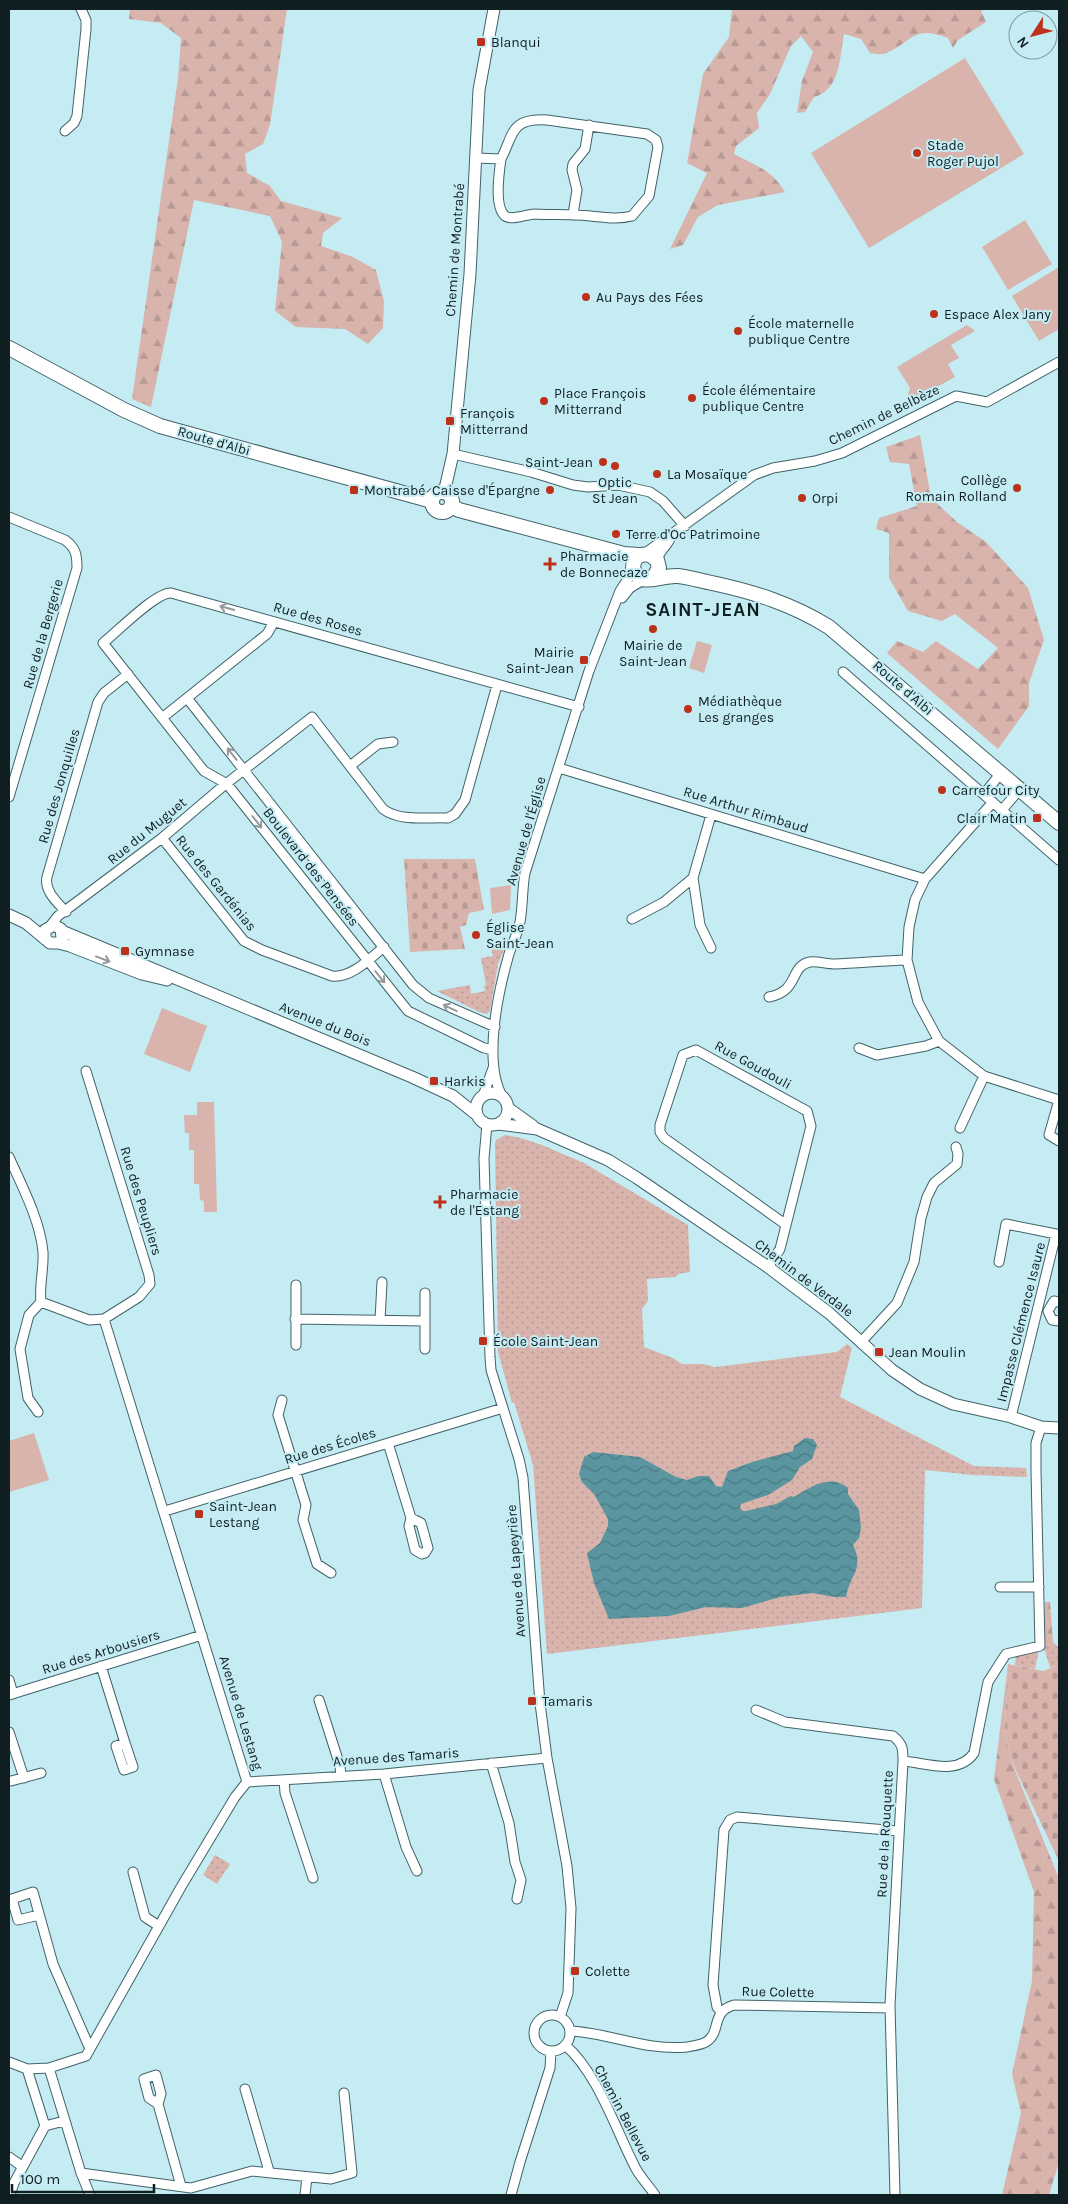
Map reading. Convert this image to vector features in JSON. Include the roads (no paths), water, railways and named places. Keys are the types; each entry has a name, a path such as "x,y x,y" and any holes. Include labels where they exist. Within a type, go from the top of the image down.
{"main road":[{"name":"Route d'Albi","path":"9,348 160,426 432,501"},
{"path":"444,492 450,496 451,506 447,511 441,512 433,507 432,501 434,495 444,492"},
{"path":"451,506 459,510 624,554 650,554 657,561 658,571 640,574 623,562 517,526"},
{"path":"640,574 635,560 642,555"},
{"name":"Route d'Albi","path":"657,561 728,586 774,599 796,608 830,627 1059,823"},
{"name":"Route d'Albi","path":"640,574 678,576 728,586"}],"street":[{"path":"64,131 74,123 77,116 86,29 86,20 80,9"},
{"name":"Chemin de Montrabé","path":"444,492 453,454 470,274 479,90 494,9"},
{"path":"547,120 589,126 651,135 657,143 657,158 649,196 632,216 621,218 573,214 528,214 513,218 506,217 501,211 498,201 501,159 513,132 526,122 547,120"},
{"path":"573,214 576,190 572,170 573,164 585,149 589,126"},
{"path":"476,158 501,159"},
{"name":"Chemin de Belbèze","path":"642,555 666,536 671,536 754,475 772,468 815,461 842,453 956,396 986,402 1059,362"},
{"path":"453,454 531,472 573,485 588,487 618,485 650,492 663,501 685,526"},
{"name":"Rue de la Bergerie","path":"9,517 65,540 72,546 77,555 77,568 9,797"},
{"name":"Chemin de Belbèze","path":"657,561 661,549 670,541 671,536"},
{"name":"Avenue de l'Église","path":"502,1096 496,1083 493,1068 495,1027 502,982 520,923 521,894 525,873 592,663 620,591 640,574"},
{"name":"Rue des Roses","path":"128,674 103,643 166,592 180,594 578,708"},
{"path":"162,718 267,634 274,622"},
{"path":"843,672 1059,860"},
{"name":"Boulevard des Pensées","path":"128,674 204,771 227,784 408,1011 476,1044 494,1050"},
{"name":"Rue des Jonquilles","path":"66,912 51,894 46,882 47,876 98,702 104,693 128,674"},
{"path":"393,742 378,744 350,766 383,809 390,814 400,817 448,818 455,814 465,800 497,685"},
{"name":"Boulevard des Pensées","path":"187,698 421,992 429,998 495,1027"},
{"name":"Rue du Muguet","path":"55,927 66,912 162,838 312,717 350,766"},
{"name":"Rue Arthur Rimbaud","path":"559,768 925,879"},
{"path":"984,794 1001,773"},
{"path":"1002,810 1020,789"},
{"path":"992,802 925,879 913,909 909,927 907,960 918,1002 939,1041 984,1076 1059,1100 1049,1135 1059,1141"},
{"path":"711,815 694,878 700,925 711,948"},
{"name":"Rue des Gardénias","path":"162,838 235,932 250,946 332,976 341,977 349,974 384,947"},
{"path":"632,919 664,902 694,878"},
{"path":"9,915 26,923 50,944 58,943 62,938 55,927 45,930 44,938"},
{"name":"Avenue du Bois","path":"26,923 55,927 184,983 380,1063 453,1096 478,1115"},
{"name":"Avenue du Bois","path":"58,943 142,974 184,983"},
{"path":"769,997 782,994 789,988 798,968 810,962 830,964 907,960"},
{"path":"859,1048 877,1055 926,1046 939,1041"},
{"name":"Rue Goudouli","path":"768,1268 780,1249 811,1126 807,1111 696,1050 683,1055 660,1125 660,1132 664,1138 785,1224"},
{"name":"Avenue de l'Église","path":"482,1097 493,1068"},
{"name":"Rue des Peupliers","path":"86,1071 149,1275 150,1284 139,1296 104,1320"},
{"path":"960,1128 984,1076"},
{"path":"496,1093 502,1096 508,1108 507,1116 492,1124 478,1115 477,1106 482,1097 496,1093"},
{"name":"Avenue du Bois","path":"453,1096 482,1097"},
{"name":"Chemin de Verdale","path":"508,1108 538,1129 608,1160 768,1268 816,1303 904,1380 936,1398 953,1404 1011,1417 1041,1427 1059,1428"},
{"name":"Chemin de Verdale","path":"492,1124 538,1129"},
{"name":"Avenue de Lapeyrière","path":"492,1124 484,1158 490,1357 491,1370 520,1459 523,1478 534,1642 547,1758 567,1866 571,1908 568,1993 560,2016"},
{"path":"861,1342 897,1303 914,1262 921,1218 927,1197 934,1183 957,1164 958,1154 956,1147"},
{"path":"9,1157 40,1232 43,1268 39,1286 41,1302 29,1315 20,1349 28,1398 38,1412"},
{"name":"Impasse Clémence Isaure","path":"998,1262 1006,1224 1056,1234 1011,1417"},
{"path":"380,1320 382,1282"},
{"path":"296,1285 296,1345"},
{"path":"425,1293 425,1349"},
{"path":"41,1302 89,1320 104,1320"},
{"path":"1059,1302 1054,1302 1048,1310 1052,1320 1059,1321"},
{"path":"296,1318 425,1321"},
{"name":"Avenue de Lestang","path":"27,2069 49,2068 86,2056 159,1926 235,1797 247,1782 165,1510 104,1320"},
{"path":"282,1400 278,1415 306,1505 303,1520 316,1564 331,1573"},
{"name":"Rue des Écoles","path":"165,1510 503,1408"},
{"name":"Rue de la Rouquette","path":"895,2195 890,2008 903,1761 955,1767 969,1760 974,1753 988,1682 996,1668 1006,1654 1040,1646 1036,1443 1041,1427"},
{"path":"388,1443 412,1518"},
{"path":"1000,1587 1039,1586"},
{"name":"Rue des Arbousiers","path":"11,1694 202,1635"},
{"path":"101,1666 124,1743"},
{"path":"9,1680 11,1694"},
{"path":"319,1700 340,1766 341,1776"},
{"path":"756,1710 785,1722 893,1736 903,1747 903,1761"},
{"path":"9,1732 24,1778"},
{"name":"Avenue des Tamaris","path":"247,1782 384,1774 547,1758"},
{"path":"492,1763 509,1823 521,1880 516,1899"},
{"path":"11,1781 41,1773"},
{"path":"384,1774 406,1847 417,1871"},
{"path":"284,1780 285,1792 313,1878"},
{"path":"570,2032 664,2048 696,2046 706,2042 711,2036 721,2012 716,2008 714,1985 724,1830 730,1820 737,1816 898,1831"},
{"path":"133,1872 145,1917 159,1926"},
{"path":"40,1915 53,1964 90,2049"},
{"name":"Rue Colette","path":"721,2012 734,2005 890,2008"},
{"path":"555,2015 560,2016 567,2023 570,2032 565,2045 551,2051 546,2050 537,2043 534,2028 536,2023 545,2016 555,2015"},
{"name":"Chemin Bellevue","path":"565,2045 576,2056 590,2077 636,2170 655,2195"},
{"path":"511,2195 550,2068 551,2051"},
{"path":"9,2062 27,2069 45,2126 14,2183 10,2195"},
{"path":"49,2068 64,2121 90,2195"},
{"path":"245,2089 269,2172"},
{"path":"81,2173 191,2188 252,2171 331,2179 352,2173 344,2092"},
{"path":"158,2104 181,2186"},
{"path":"45,2126 64,2121"},
{"path":"9,2157 23,2167"},
{"path":"305,2195 308,2177"}],"water":[{"path":"805,1438 813,1439 817,1445 812,1459 800,1467 792,1480 768,1495 741,1504 740,1508 746,1511 776,1504 820,1483 834,1482 848,1488 848,1494 859,1510 861,1528 859,1538 853,1545 857,1566 846,1597 812,1593 780,1597 742,1608 706,1607 669,1616 609,1619 594,1583 587,1553 600,1543 608,1526 608,1519 594,1494 582,1482 579,1474 584,1457 593,1452 640,1457 676,1477 687,1480 698,1476 709,1476 716,1486 722,1487 728,1471 752,1462 793,1451 794,1446"}],"place":[{"name":"Blanqui","path":"481,42"},
{"name":"Stade Roger Pujol","path":"917,153"},
{"name":"Au Pays des Fées","path":"586,297"},
{"name":"Espace Alex Jany","path":"934,314"},
{"name":"École maternelle publique Centre","path":"738,331"},
{"name":"École élémentaire publique Centre","path":"692,398"},
{"name":"Place François Mitterrand","path":"544,401"},
{"name":"François Mitterrand","path":"450,421"},
{"name":"Saint-Jean","path":"603,462"},
{"name":"Optic St Jean","path":"615,466"},
{"name":"La Mosaïque","path":"657,474"},
{"name":"Collège Romain Rolland","path":"1017,488"},
{"name":"Montrabé","path":"354,490"},
{"name":"Caisse d'Épargne","path":"550,490"},
{"name":"Orpi","path":"802,498"},
{"name":"Terre d'Oc Patrimoine","path":"616,534"},
{"name":"Pharmacie de Bonnecaze","path":"550,564"},
{"name":"Mairie de Saint-Jean","path":"653,629"},
{"name":"Mairie Saint-Jean","path":"584,660"},
{"name":"Médiathèque Les granges","path":"688,709"},
{"name":"Carrefour City","path":"942,790"},
{"name":"Clair Matin","path":"1037,818"},
{"name":"Église Saint-Jean","path":"476,935"},
{"name":"Gymnase","path":"125,951"},
{"name":"Harkis","path":"434,1081"},
{"name":"Pharmacie de l'Estang","path":"440,1202"},
{"name":"École Saint-Jean","path":"483,1341"},
{"name":"Jean Moulin","path":"879,1352"},
{"name":"Saint-Jean Lestang","path":"199,1514"},
{"name":"Tamaris","path":"532,1701"},
{"name":"Colette","path":"575,1971"}],"district":[{"name":"SAINT-JEAN","path":"703,610"}]}
